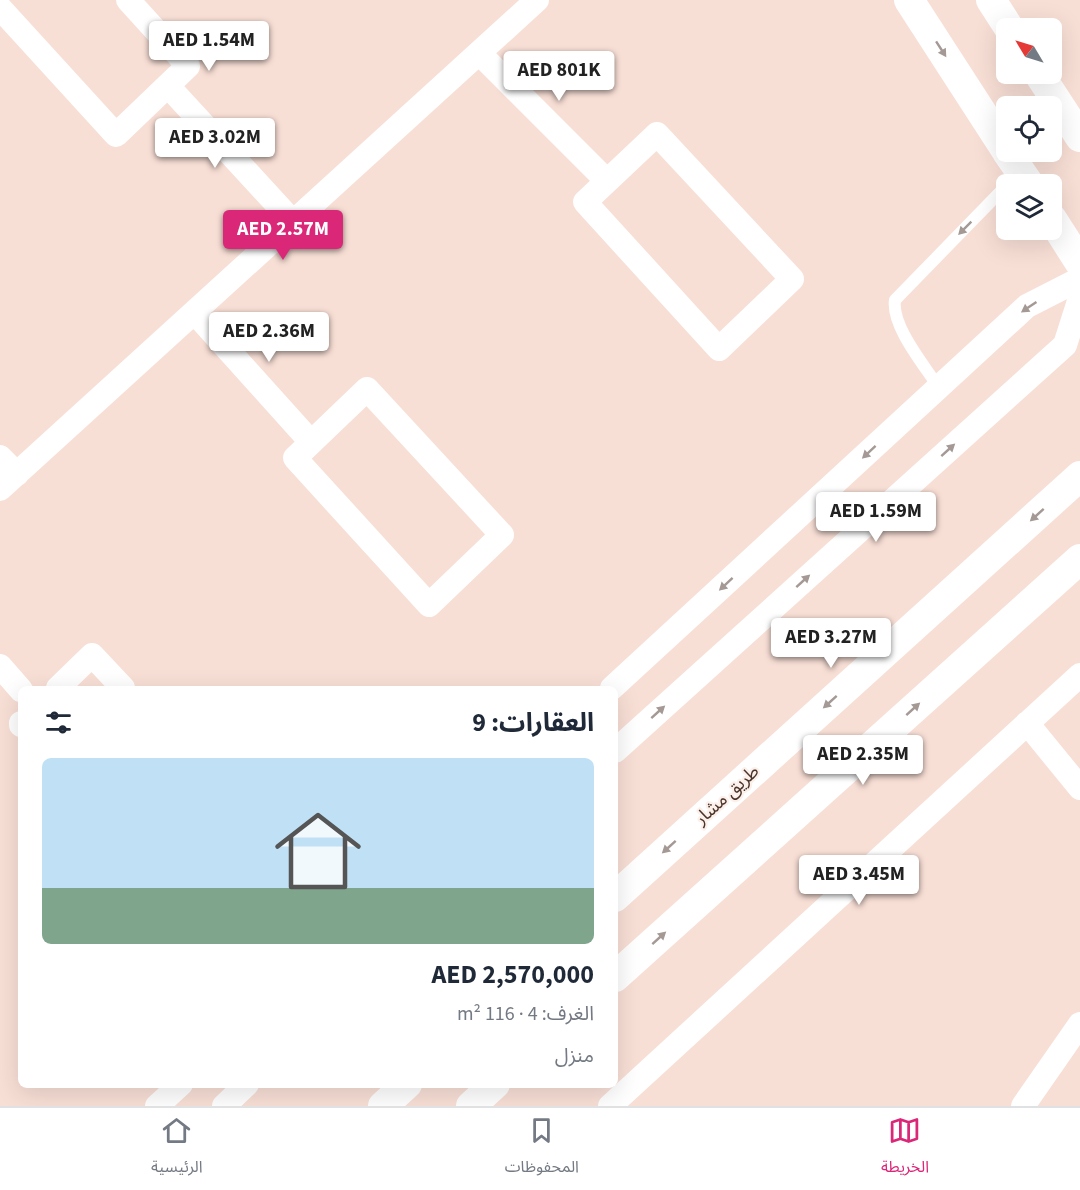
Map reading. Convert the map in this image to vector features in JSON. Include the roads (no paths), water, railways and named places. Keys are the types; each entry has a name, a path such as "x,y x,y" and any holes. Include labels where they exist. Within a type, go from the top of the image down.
{"street":[{"path":"0,8 116,135 189,66 128,0"},
{"path":"0,457 8,482 537,0"},
{"path":"909,0 1013,172"},
{"path":"991,0 1003,18"},
{"path":"480,54 607,181"},
{"path":"1046,84 1080,137"},
{"path":"168,86 294,223"},
{"path":"657,134 792,279 719,349 585,202 607,181 657,134"},
{"path":"1062,235 1080,263"},
{"path":"614,686 1027,306 1080,279"},
{"path":"618,748 1065,345 1080,298"},
{"path":"195,313 311,442"},
{"path":"367,389 502,535 429,605 295,458 311,442 367,389"},
{"name":"طريق مشار","path":"618,894 1080,476"},
{"path":"618,974 1080,559"},
{"path":"60,686 92,655 121,686"},
{"path":"0,666 18,687"},
{"path":"610,1106 1080,675"},
{"path":"1027,723 1080,788"},
{"path":"1023,1106 1080,1024"},
{"path":"157,1106 176,1088"},
{"path":"224,1106 243,1088"},
{"path":"383,1106 403,1088"},
{"path":"471,1106 491,1088"}],"lane":[{"path":"939,388 897,321 895,300 1013,172"}]}
